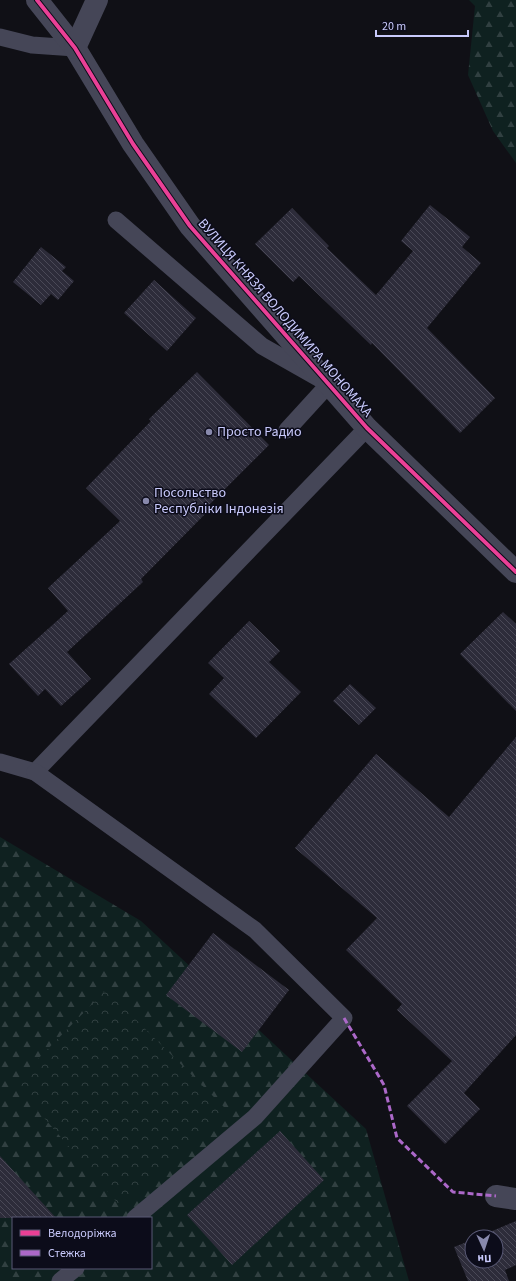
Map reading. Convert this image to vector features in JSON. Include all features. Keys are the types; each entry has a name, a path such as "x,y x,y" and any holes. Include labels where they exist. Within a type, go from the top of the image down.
{"street":[{"name":"ВУЛИЦЯ КНЯЗЯ ВОЛОДИМИРА МОНОМАХА","path":"37,0 75,48 133,144 190,226 367,428 516,572"},
{"path":"75,48 97,0"}],"lane":[{"path":"0,37 32,45 75,48"},
{"path":"0,50 32,45"},
{"path":"116,220 262,346 329,384 288,430"},
{"path":"35,772 367,428"},
{"path":"0,762 35,772 255,930 344,1018 255,1117 136,1217"},
{"path":"60,1281 75,1269"}],"green space":[{"path":"469,0 516,0 516,163 493,131 468,75 475,6"},
{"path":"0,837 141,921 366,1129 409,1281 0,1281"},
{"path":"106,990 229,1112 120,1206 14,1083"}],"building":[{"path":"430,205 470,237 462,247 481,263 427,328 495,398 460,433 372,343 371,345 299,276 293,282 255,244 292,208 329,246 327,248 376,295 413,251 401,241"},
{"path":"41,247 66,267 62,271 74,281 58,300 51,294 41,305 13,282"},
{"path":"154,280 196,318 167,351 124,313"},
{"path":"197,372 269,445 203,511 206,513 141,579 143,582 67,652 91,679 61,706 45,689 38,696 9,664 68,611 48,588 120,521 86,488 151,421 149,419"},
{"path":"503,612 516,624 516,711 460,654"},
{"path":"249,621 280,651 269,662 301,692 256,738 209,694 224,678 208,663"},
{"path":"350,684 376,708 359,725 333,701"},
{"path":"516,737 516,1035 464,1093 480,1109 445,1144 407,1106 452,1061 397,1010 402,1004 346,950 377,918 295,848 376,754 449,817"},
{"path":"213,933 289,990 242,1052 166,995"},
{"path":"280,1131 324,1180 232,1265 187,1215"},
{"path":"0,1156 55,1217 0,1218"},
{"path":"516,1221 516,1265 505,1270 509,1281 468,1281 454,1247 464,1243 464,1269 504,1269 504,1229 497,1229"}],"marked path":[{"path":"344,1018 384,1085 397,1138 453,1192 496,1196"}],"cycle path":[{"path":"37,0 75,48 133,144 190,226 367,428 516,572"}],"place":[{"name":"Просто Радио","path":"209,432"},
{"name":"Посольство Республіки Індонезія","path":"146,501"}]}
